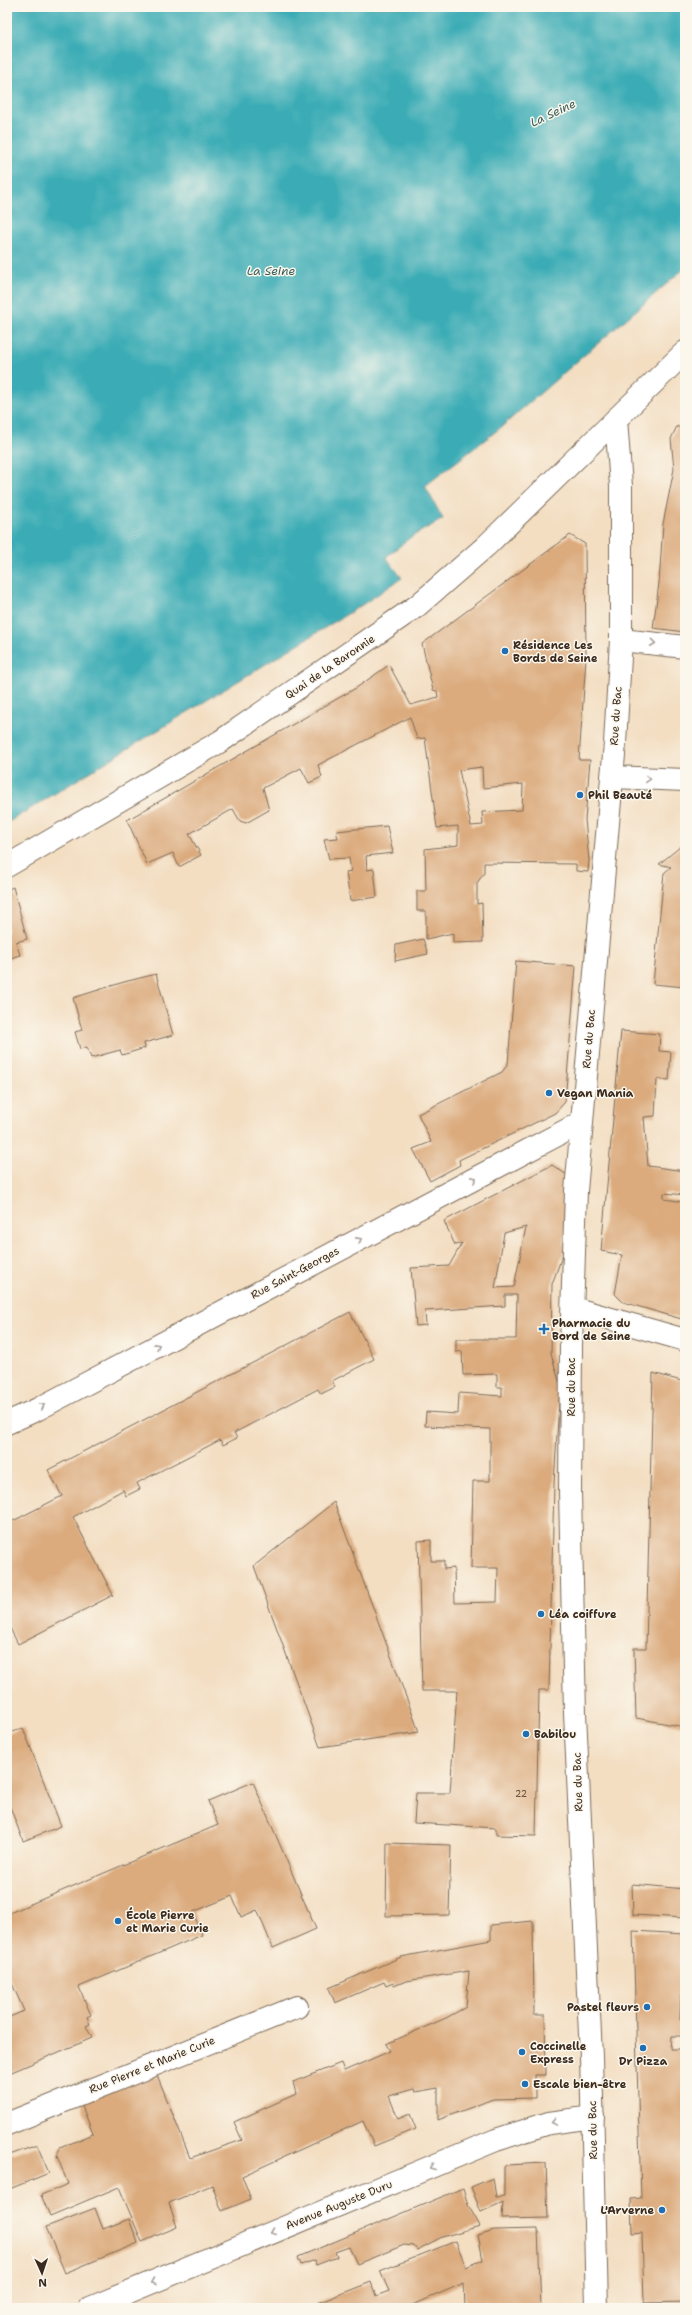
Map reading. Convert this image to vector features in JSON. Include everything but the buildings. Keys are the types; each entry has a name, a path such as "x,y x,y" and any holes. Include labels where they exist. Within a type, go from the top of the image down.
{"street":[{"name":"Quai de la Baronnie","path":"7,866 221,741 417,606 486,546 685,352"},
{"name":"Rue du Bac","path":"597,2308 593,2117 575,1713 570,1492 574,1229 612,777 621,640 621,486 616,419"},
{"path":"621,640 685,647"},
{"path":"612,777 685,780"},
{"name":"Rue Saint-Georges","path":"7,1423 38,1409 582,1122"},
{"path":"573,1308 685,1340"},
{"name":"Rue Pierre et Marie Curie","path":"7,2124 297,2007"},
{"name":"Avenue Auguste Duru","path":"90,2308 496,2140 549,2123 593,2117"}],"water":[{"name":"La Seine","path":"7,7 685,7 685,268 499,429 425,486 443,519 411,537 386,557 402,578 362,605 7,823"}],"place":[{"name":"Résidence Les Bords de Seine","path":"505,651"},
{"name":"Phil Beauté","path":"580,795"},
{"name":"Vegan Mania","path":"549,1093"},
{"name":"Pharmacie du Bord de Seine","path":"544,1329"},
{"name":"Léa coiffure","path":"541,1614"},
{"name":"Babilou","path":"526,1734"},
{"name":"École Pierre et Marie Curie","path":"118,1921"},
{"name":"Pastel fleurs","path":"647,2007"},
{"name":"Dr Pizza","path":"643,2048"},
{"name":"Coccinelle Express","path":"522,2052"},
{"name":"Escale bien-être","path":"525,2084"},
{"name":"L'Arverne","path":"662,2210"}]}
